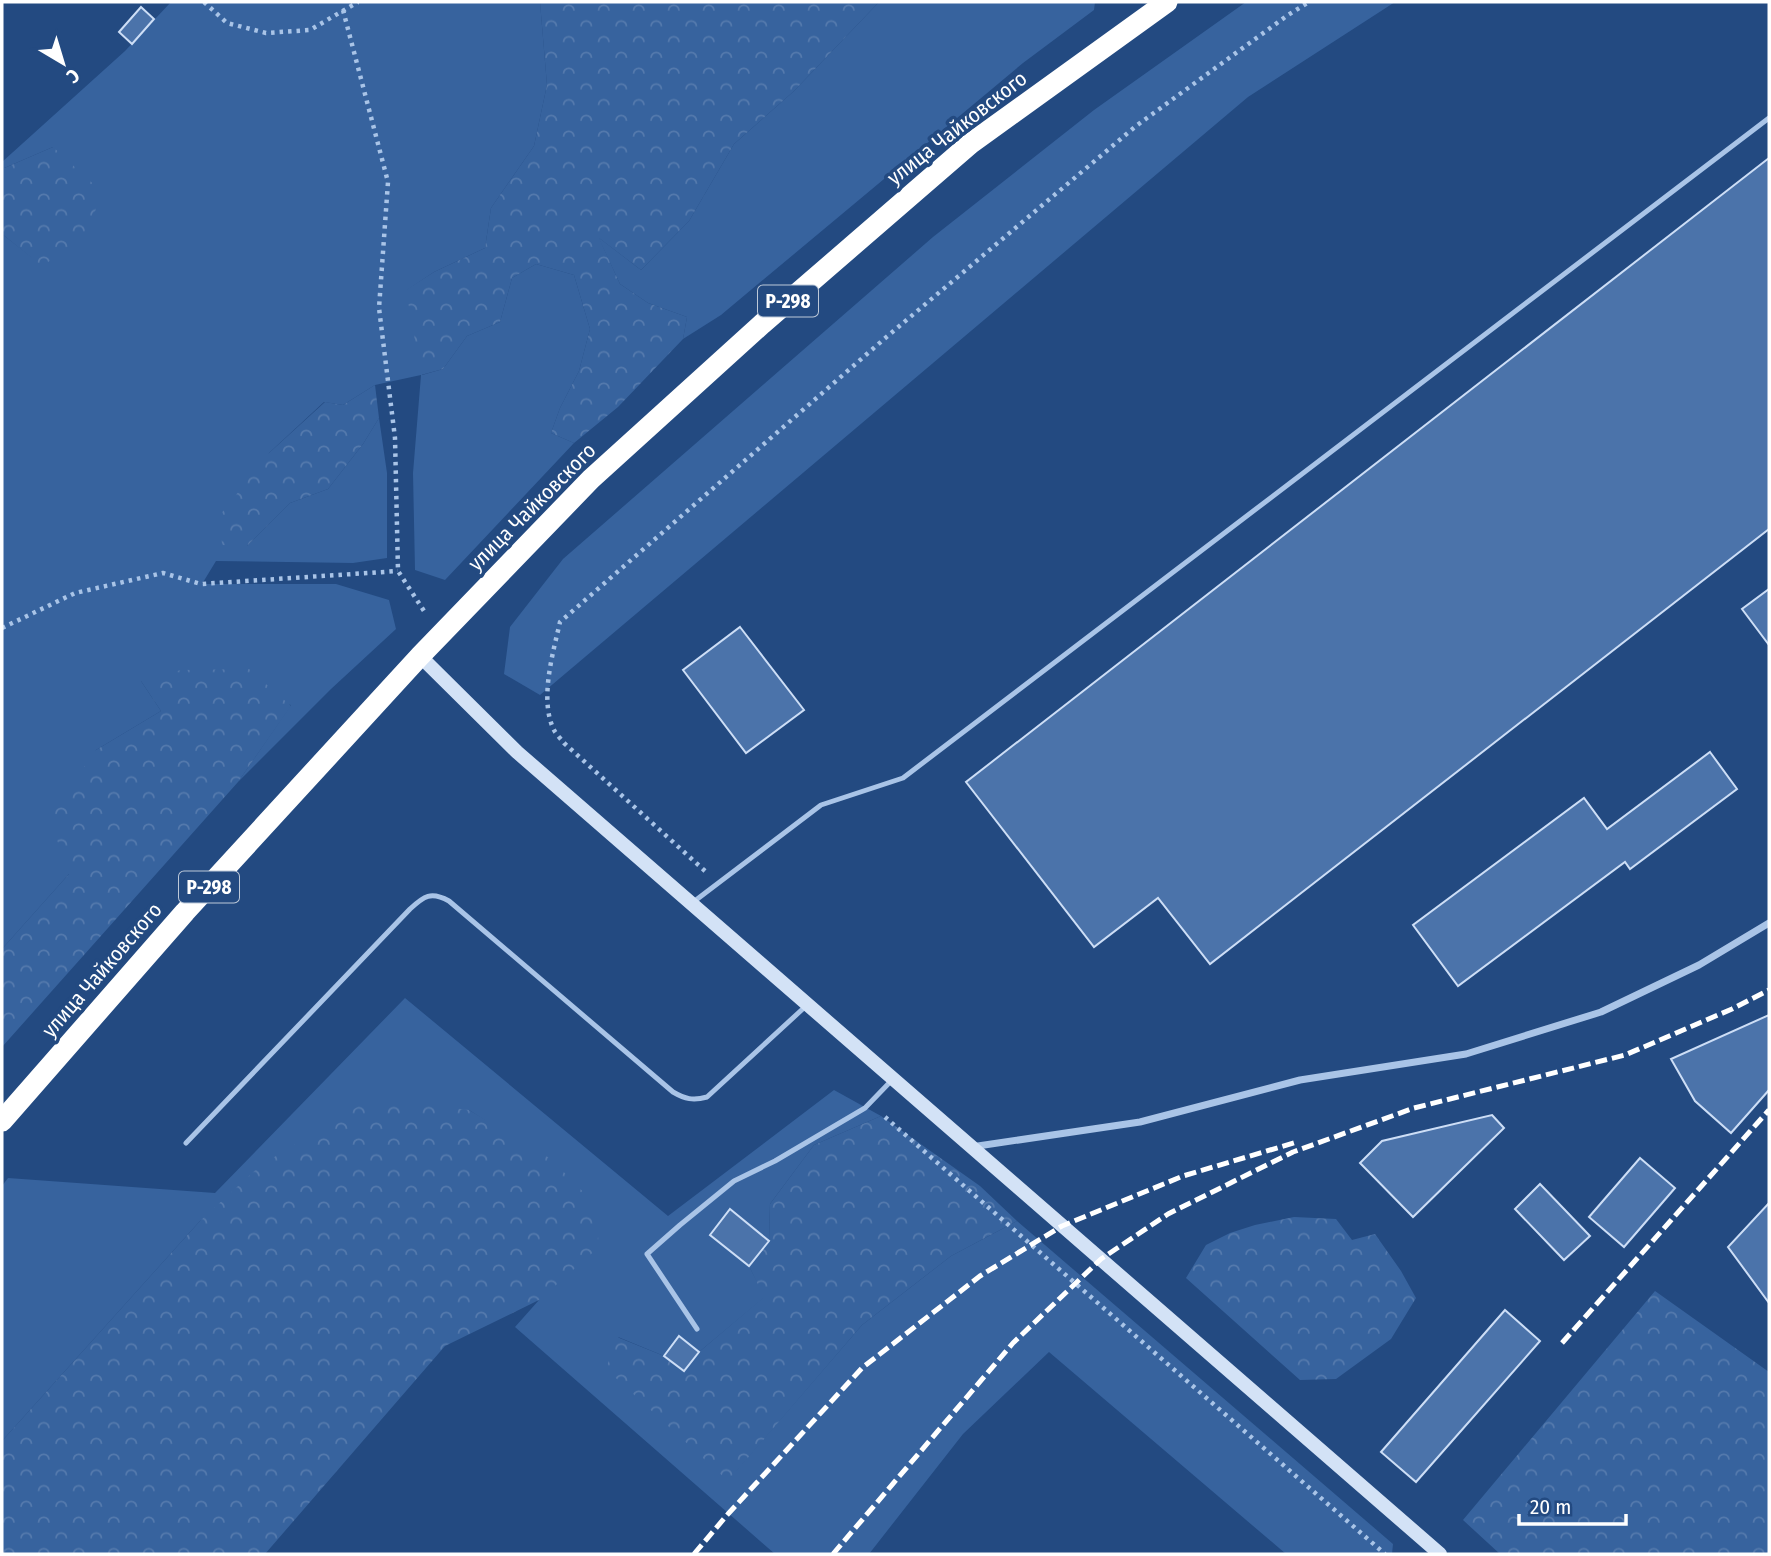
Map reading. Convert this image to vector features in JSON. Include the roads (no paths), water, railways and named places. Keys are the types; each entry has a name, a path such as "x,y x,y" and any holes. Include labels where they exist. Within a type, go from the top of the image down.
{"highway":[{"name":"улица Чайковского","path":"2,1121 185,912 420,656 592,479 762,324 970,144 1167,2"}],"street":[{"path":"420,656 517,752 1440,1554"},
{"path":"971,1147 1140,1122 1300,1080 1466,1054 1601,1012 1699,965 1769,923"}],"lane":[{"path":"691,903 821,805 903,778 1769,117"},
{"path":"186,1143 401,918 429,895 440,896 449,901 683,1098 695,1100 707,1097 807,1005"},
{"path":"697,1329 647,1254 734,1181 775,1161 865,1108 893,1079"}],"railway":[{"path":"833,1554 1013,1343 1101,1259 1168,1214 1293,1152 1414,1108 1625,1055 1769,990"},
{"path":"1562,1343 1769,1110"},
{"path":"694,1554 862,1368 980,1276 1062,1226 1183,1176 1297,1142"}]}
